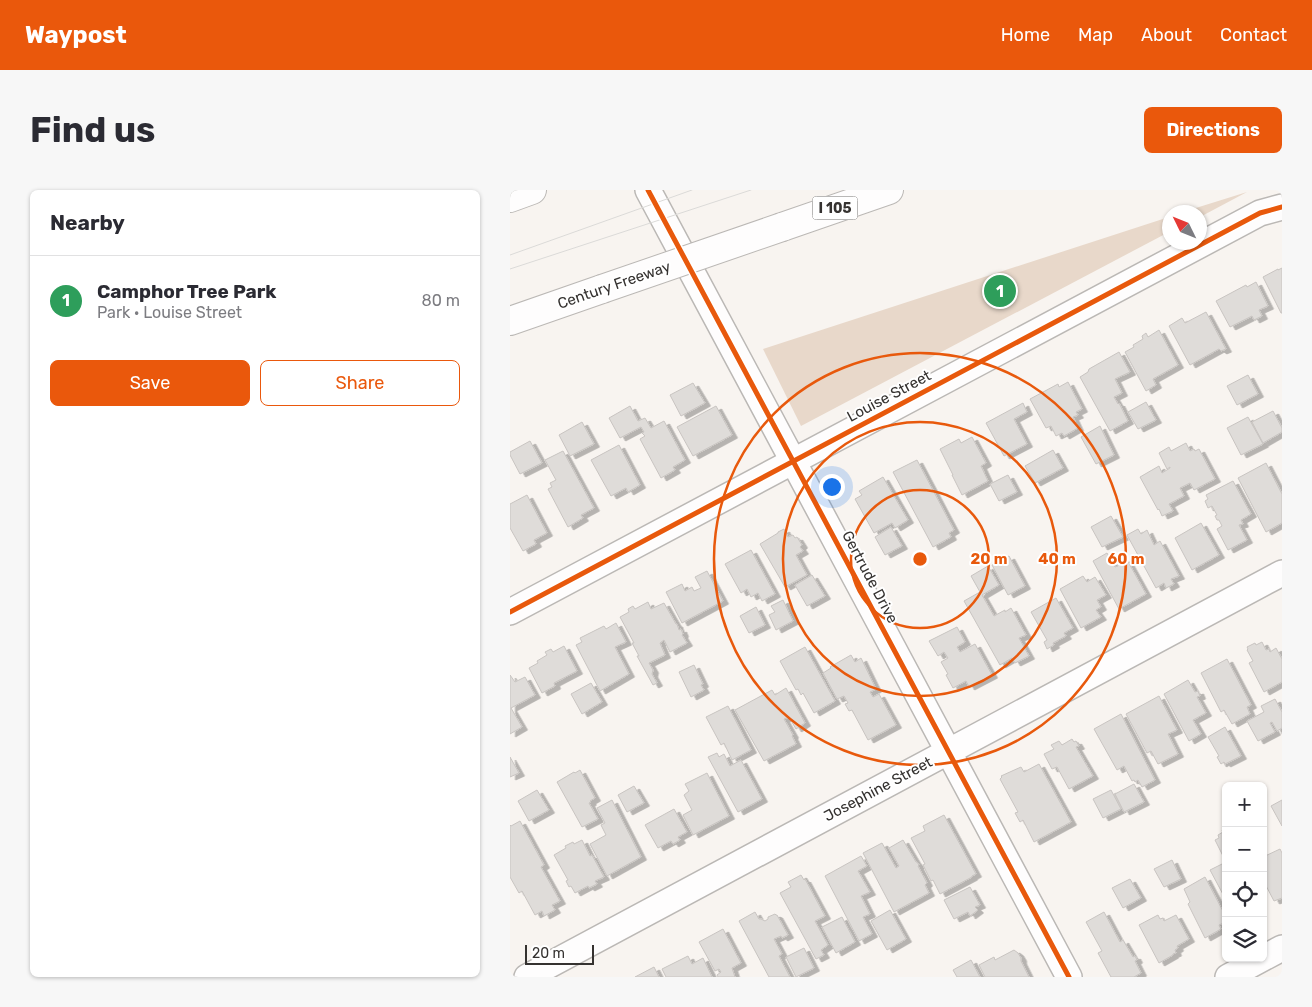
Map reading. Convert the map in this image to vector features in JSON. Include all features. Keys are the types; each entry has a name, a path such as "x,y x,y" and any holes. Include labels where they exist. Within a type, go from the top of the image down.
{"highway":[{"path":"510,198 532,190"},
{"name":"Century Freeway","path":"510,321 889,190"}],"street":[{"name":"Gertrude Drive","path":"648,190 1069,977"},
{"name":"Louise Street","path":"510,612 1260,213 1282,207"},
{"name":"Josephine Street","path":"527,977 1282,573"},
{"path":"1228,977 1282,948"}],"shaded area":[{"path":"1247,192 1207,213 1207,205 1205,205"},
{"path":"1162,219 1162,236 801,426 763,349"}],"building":[{"path":"1282,268 1282,313 1281,313 1263,277"},
{"path":"1256,282 1268,306 1259,310 1262,316 1254,320 1252,316 1230,327 1216,301 1246,285 1247,287"},
{"path":"1206,312 1226,349 1221,351 1219,349 1190,365 1169,326 1182,318 1185,323"},
{"path":"1159,330 1178,365 1153,379 1156,385 1146,391 1125,352 1143,339 1142,336 1146,333 1148,337"},
{"path":"1119,352 1130,372 1115,379 1122,393 1114,397 1128,421 1110,431 1080,377 1088,372 1089,369"},
{"path":"1248,375 1258,394 1237,405 1227,386"},
{"path":"1068,382 1082,409 1076,412 1078,415 1073,417 1078,428 1064,436 1062,433 1056,436 1051,426 1046,428 1030,399 1058,384 1059,387"},
{"path":"693,383 705,403 681,416 670,395"},
{"path":"1146,402 1156,420 1138,429 1128,412"},
{"path":"1023,403 1027,412 1014,419 1027,444 1004,456 986,423"},
{"path":"630,406 638,421 645,418 651,428 664,421 685,460 673,467 675,470 661,478 640,439 645,436 642,433 644,432 641,427 620,438 609,418"},
{"path":"716,406 732,435 693,456 677,427"},
{"path":"1273,411 1282,428 1282,432 1263,443 1252,422"},
{"path":"1248,417 1263,444 1241,455 1227,428"},
{"path":"582,422 594,444 570,456 559,435"},
{"path":"1100,426 1114,455 1096,464 1081,437"},
{"path":"972,437 986,463 981,466 988,481 962,495 940,449 959,439 961,443"},
{"path":"530,441 542,463 520,474 510,452"},
{"path":"1186,443 1190,451 1199,449 1215,479 1194,490 1190,483 1180,488 1184,496 1169,504 1173,511 1162,516 1140,477 1159,466 1162,473 1170,468 1167,469 1159,453 1169,447 1171,451"},
{"path":"619,445 640,485 628,492 626,488 611,496 591,460"},
{"path":"1053,450 1063,468 1035,483 1025,466"},
{"path":"563,451 594,508 581,515 583,518 568,527 548,489 552,487 550,483 556,480 545,460"},
{"path":"917,460 954,530 949,533 951,537 933,547 893,472"},
{"path":"1266,463 1282,494 1282,523 1266,532 1238,478"},
{"path":"1008,475 1017,492 999,501 990,484"},
{"path":"883,477 908,520 895,528 892,523 874,533 855,499 862,495 859,491"},
{"path":"1233,481 1251,514 1241,520 1243,524 1239,525 1247,540 1228,550 1217,529 1222,526 1215,516 1217,515 1212,506 1208,508 1205,501 1208,499 1206,495"},
{"path":"527,495 547,533 534,540 536,544 523,551 510,528 510,504"},
{"path":"1111,516 1123,537 1102,547 1091,527"},
{"path":"1201,523 1219,555 1192,570 1175,538"},
{"path":"891,527 902,546 885,555 875,537"},
{"path":"784,529 788,537 793,535 795,538 797,537 802,545 800,547 803,551 796,555 807,575 785,587 760,544"},
{"path":"1138,529 1141,534 1147,530 1154,545 1160,541 1179,576 1171,579 1174,584 1166,588 1164,583 1156,588 1127,535"},
{"path":"751,550 775,594 762,601 758,593 751,597 747,589 741,593 725,564"},
{"path":"1107,553 1115,567 1118,566 1116,563 1126,558 1146,594 1119,609 1093,561"},
{"path":"1009,556 1025,586 1008,595 992,565"},
{"path":"988,566 999,585 982,595 994,616 1011,608 1026,635 1019,638 1029,656 1015,663 1012,658 1000,665 964,601 980,592 971,576"},
{"path":"707,571 723,601 682,623 666,592 682,584 685,591 692,587 694,591 701,588 695,577"},
{"path":"812,575 825,596 807,606 795,585"},
{"path":"1083,576 1087,582 1095,577 1106,595 1097,600 1101,607 1096,610 1101,617 1081,628 1060,589"},
{"path":"1056,598 1073,628 1064,633 1066,636 1053,643 1054,645 1047,649 1044,642 1047,640 1031,612"},
{"path":"783,600 793,621 776,630 769,615 775,612 771,606"},
{"path":"648,602 651,609 664,603 679,630 681,629 687,643 670,652 664,640 660,643 665,655 649,663 657,683 653,685 637,656 639,656 632,643 634,643 620,617 629,612 628,609 633,606 635,609"},
{"path":"756,607 765,625 749,633 740,616"},
{"path":"616,623 626,642 615,647 629,674 600,691 576,645 582,642 580,638 604,626 606,629"},
{"path":"957,627 965,642 957,647 960,652 975,644 992,675 969,687 966,681 953,688 941,662 948,658 944,652 938,656 929,641"},
{"path":"1262,642 1266,650 1269,649 1270,652 1276,648 1282,659 1282,682 1264,692 1249,663 1253,661 1247,650 1247,647"},
{"path":"564,646 577,671 554,683 555,686 542,693 529,668 547,655 545,652 551,649 553,652"},
{"path":"805,647 835,701 814,713 803,693 801,695 798,689 796,690 780,661"},
{"path":"851,655 855,662 861,658 876,689 870,692 873,697 879,694 896,725 868,740 852,710 849,711 845,704 848,703 844,696 837,699 823,673"},
{"path":"1227,659 1251,705 1247,707 1250,714 1232,724 1224,710 1221,712 1201,673"},
{"path":"694,665 704,690 691,697 679,672"},
{"path":"510,675 515,682 525,677 535,695 511,708 522,727 510,734"},
{"path":"1188,680 1195,692 1198,691 1200,696 1197,697 1206,713 1193,720 1201,734 1189,741 1164,694"},
{"path":"591,683 602,702 582,714 571,694"},
{"path":"786,688 805,723 796,729 789,717 784,719 796,744 764,761 735,710 772,690 775,695"},
{"path":"1159,696 1177,730 1168,734 1178,754 1158,764 1151,751 1147,753 1126,714"},
{"path":"1275,699 1282,712 1282,728 1277,731 1272,722 1270,723 1275,732 1258,741 1247,721 1264,712 1261,706"},
{"path":"728,706 751,750 732,760 724,743 721,745 706,717"},
{"path":"1121,714 1155,780 1142,787 1138,780 1132,781 1124,766 1117,770 1094,729"},
{"path":"1225,727 1241,756 1221,764 1217,757 1219,756 1208,737"},
{"path":"1072,739 1079,746 1076,747 1093,776 1069,789 1057,767 1052,769 1044,754 1054,749 1051,745 1059,741 1062,745"},
{"path":"717,753 719,757 724,754 730,766 741,760 762,799 738,812 708,757"},
{"path":"510,757 519,773 510,777"},
{"path":"1039,764 1071,822 1034,842 1023,820 1020,822 1015,813 1018,812 1000,779 1001,776 1021,767 1024,772"},
{"path":"580,770 595,798 589,803 598,819 582,827 557,782"},
{"path":"707,773 729,816 693,835 683,815 692,810 684,795 689,791 685,784"},
{"path":"1134,784 1144,802 1124,812 1115,794"},
{"path":"634,786 644,803 627,812 618,795"},
{"path":"537,790 549,810 529,821 518,801"},
{"path":"1111,790 1121,809 1103,818 1093,799"},
{"path":"612,800 641,857 607,876 590,844 606,835 601,825 605,823 597,808"},
{"path":"1282,800 1282,826 1271,806"},
{"path":"674,809 687,832 678,837 680,840 673,844 671,841 658,848 645,825"},
{"path":"944,815 976,874 940,894 933,880 931,881 923,865 925,864 911,838 925,831 923,826"},
{"path":"520,821 544,865 541,867 560,901 552,905 555,910 544,916 542,911 535,915 522,891 519,893 510,877 510,825"},
{"path":"1222,833 1222,854 1215,840 1219,838 1218,835"},
{"path":"582,840 604,877 595,881 597,884 589,888 588,886 575,893 571,886 569,887 566,881 568,880 554,855 566,848 565,846"},
{"path":"903,840 919,865 929,893 894,912 863,853 882,843 896,868 899,866 889,848"},
{"path":"1280,849 1282,853 1282,898 1274,901 1267,888 1267,855"},
{"path":"861,856 867,866 858,871 870,892 861,896 870,914 863,917 872,934 859,941 825,876"},
{"path":"1172,860 1181,879 1164,887 1154,869"},
{"path":"1222,864 1222,892 1210,870"},
{"path":"801,875 825,916 815,921 828,945 821,950 824,955 816,959 780,893 791,887 788,882"},
{"path":"1205,877 1222,909 1222,924 1219,925 1221,929 1205,938 1188,904 1190,902 1184,889"},
{"path":"1130,879 1141,898 1123,908 1112,888"},
{"path":"970,887 980,905 975,907 978,910 970,916 968,912 954,919 944,900"},
{"path":"890,910 906,939 887,950 871,921"},
{"path":"755,912 759,919 765,921 768,917 777,915 788,935 774,939 782,954 779,956 790,977 769,977 739,921"},
{"path":"1104,912 1120,942 1123,940 1133,957 1135,956 1137,960 1135,961 1141,973 1134,977 1111,977 1098,953 1102,951 1086,922"},
{"path":"1158,915 1164,921 1176,915 1189,939 1177,946 1176,953 1159,963 1139,925"},
{"path":"842,917 855,942 836,953 822,927"},
{"path":"723,929 741,963 732,968 735,977 718,977 717,975 721,972 719,969 715,971 699,942"},
{"path":"804,948 814,968 796,977 786,957"},
{"path":"1014,950 1021,958 1029,977 985,977 979,965 994,957 995,960"},
{"path":"688,956 692,964 703,958 712,977 666,977 662,969"},
{"path":"971,960 980,977 957,977 953,970"},
{"path":"654,967 659,977 635,977"}],"tram line":[{"path":"510,255 692,190"},
{"path":"510,269 751,190"}],"cycle path":[{"path":"648,190 1069,977"},
{"path":"510,612 1260,213 1282,207"}],"place":[{"name":"Camphor Tree Park","path":"1000,291"}]}
